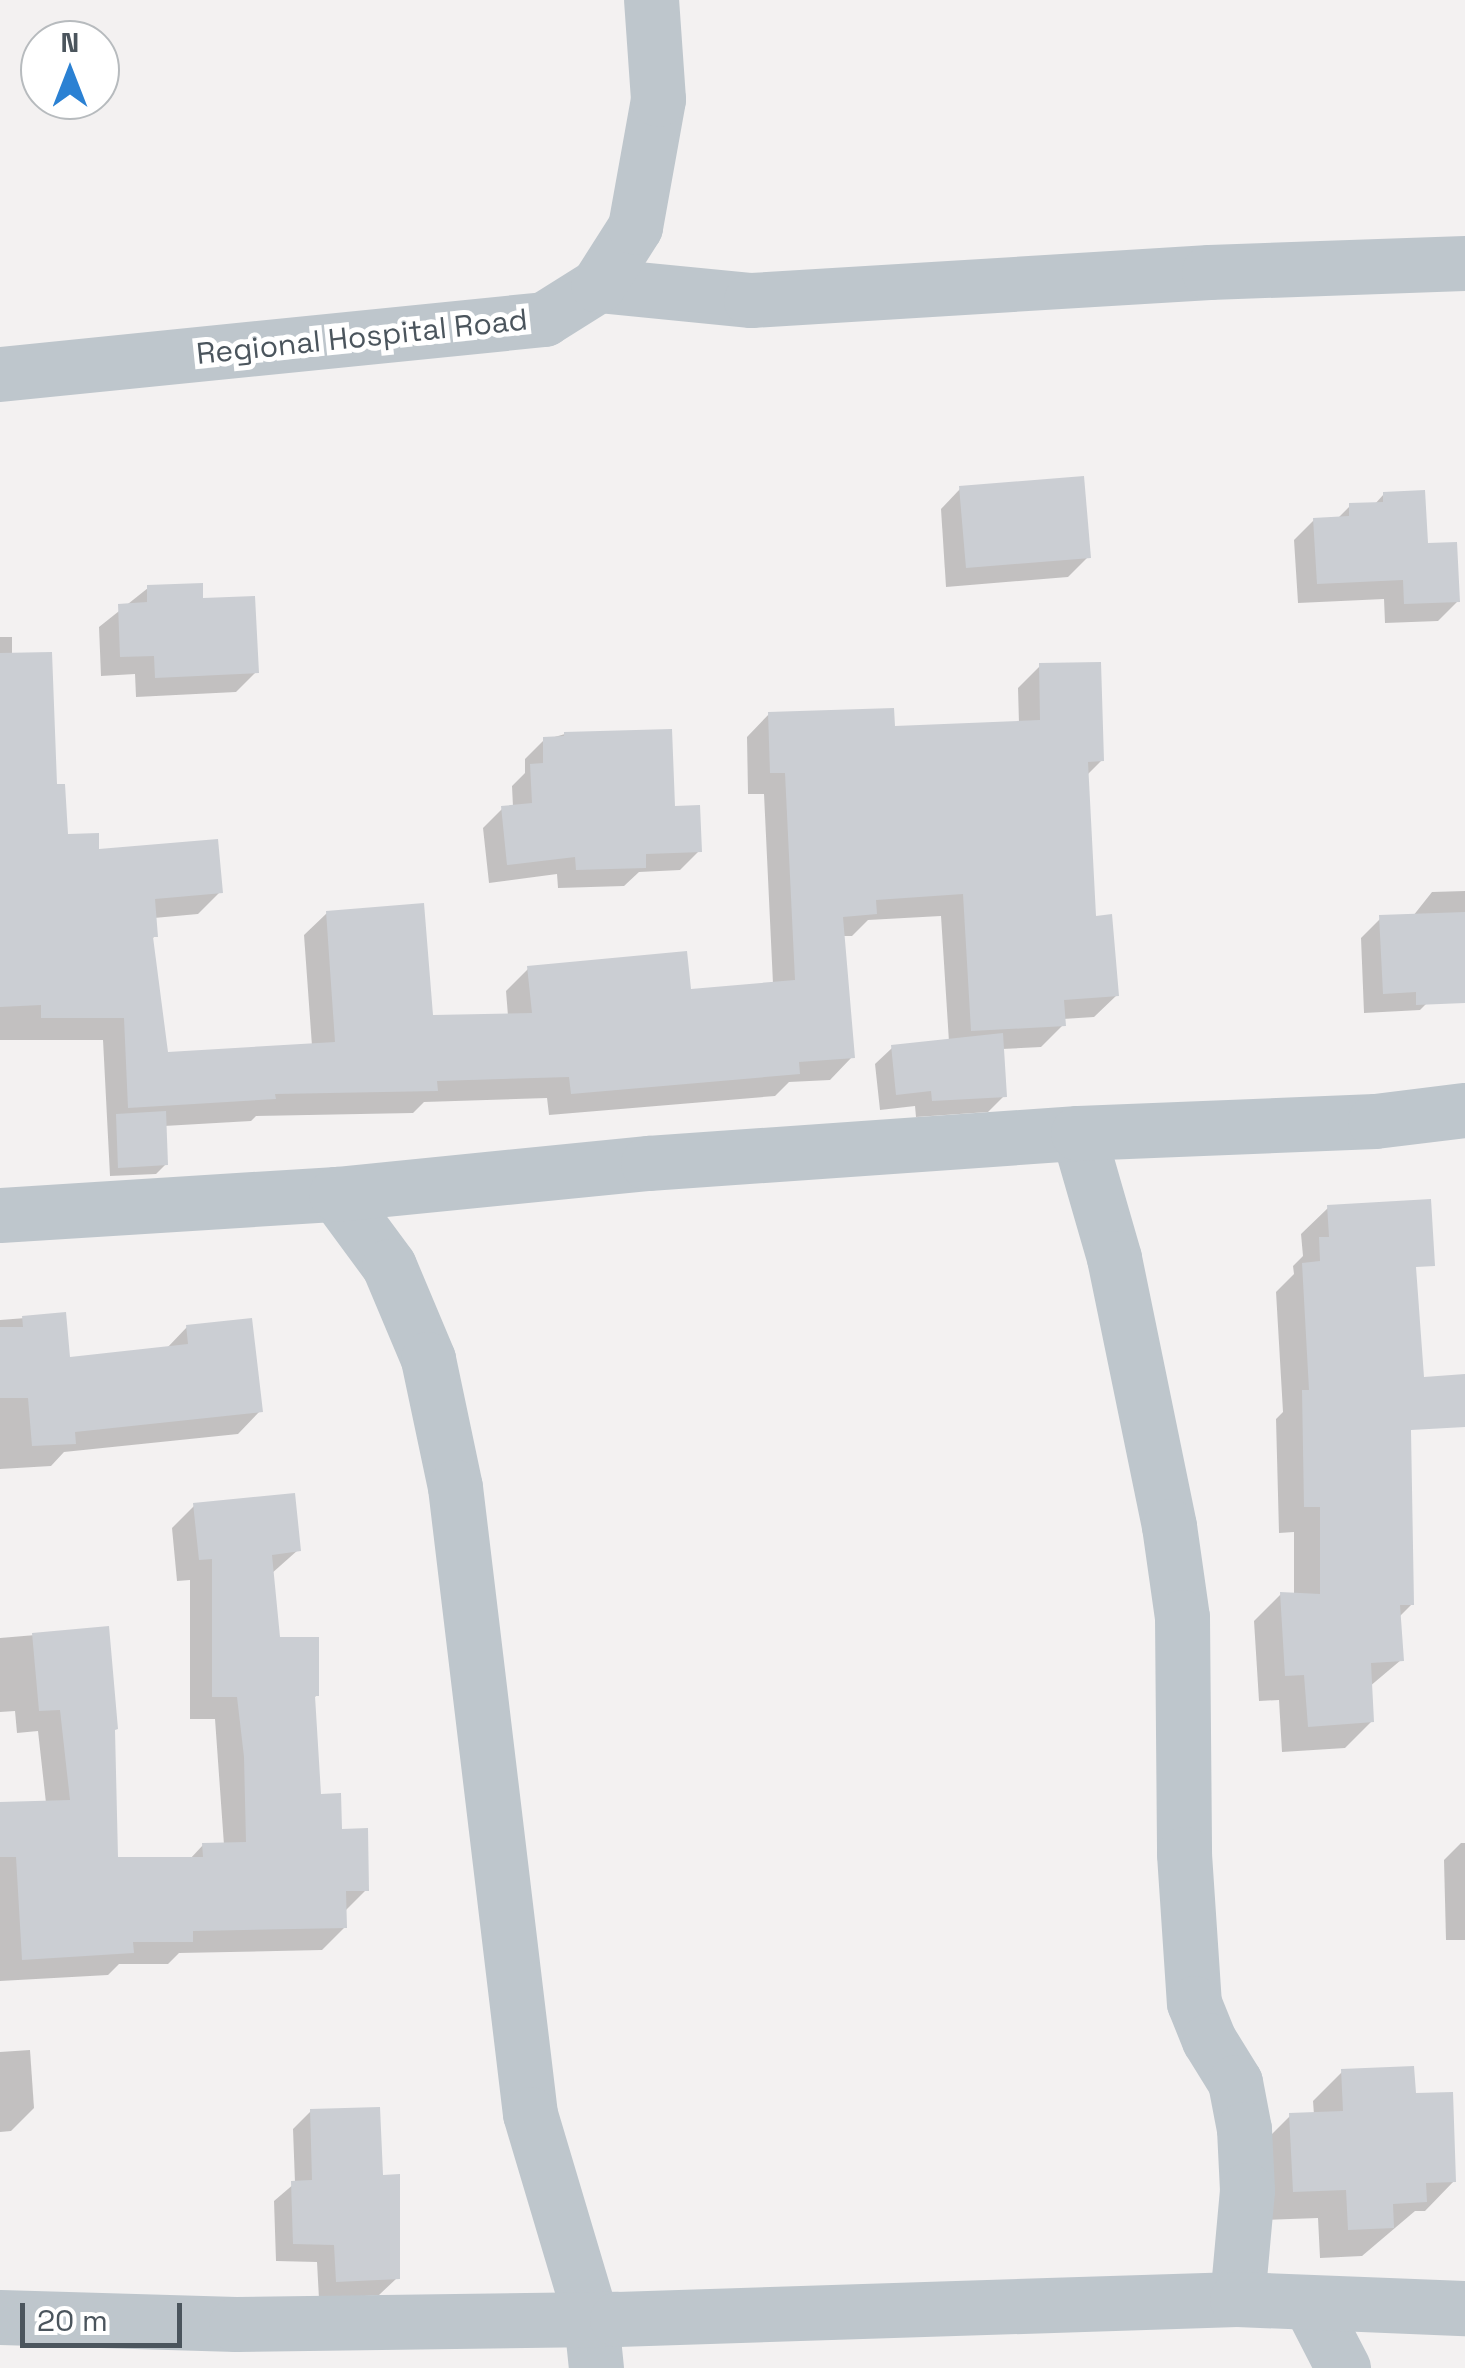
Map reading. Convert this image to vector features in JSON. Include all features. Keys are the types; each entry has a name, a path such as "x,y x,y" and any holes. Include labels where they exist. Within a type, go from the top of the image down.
{"street":[{"name":"Regional Hospital Road","path":"0,374 544,319 598,285 635,226 658,99 651,0"},
{"path":"598,285 751,300 1209,272 1465,262"},
{"path":"0,1216 336,1194 648,1163 1078,1132 1375,1121 1465,1110"},
{"path":"1078,1132 1114,1258 1170,1526 1182,1617 1184,1854 1192,1985 1209,2040 1235,2082 1244,2130 1247,2190 1237,2299"},
{"path":"336,1194 389,1266 428,1359 455,1487 530,2114 594,2344"},
{"path":"0,2317 236,2324 594,2344 1237,2299 1465,2308"},
{"path":"1310,2304 1344,2368"}],"building":[{"path":"1084,476 1091,558 966,568 959,486"},
{"path":"1425,490 1428,543 1457,542 1460,602 1404,604 1403,580 1317,584 1313,518 1349,516 1349,503 1383,502 1383,492"},
{"path":"203,583 203,598 255,596 259,673 155,678 154,656 120,657 118,604 147,602 147,585"},
{"path":"52,652 57,784 65,784 68,834 99,833 99,849 218,839 223,893 155,899 158,937 153,937 168,1052 335,1042 326,911 424,903 433,1015 532,1013 527,966 687,951 691,989 795,980 785,773 770,773 768,712 894,708 895,726 1040,720 1039,663 1101,662 1104,761 1088,762 1096,916 1112,914 1119,996 1064,1000 1066,1026 971,1031 963,894 876,900 877,914 843,917 855,1058 799,1062 800,1074 571,1094 569,1077 437,1081 438,1091 275,1094 276,1099 128,1108 124,1018 41,1018 41,1005 0,1007 0,653"},
{"path":"672,729 675,806 700,805 702,852 646,854 646,868 576,870 575,857 507,865 501,806 532,803 530,764 543,763 543,737 564,736 564,732"},
{"path":"1465,912 1465,1003 1416,1005 1416,992 1383,994 1379,915"},
{"path":"1003,1033 1007,1097 932,1101 931,1091 896,1095 891,1045"},
{"path":"166,1111 168,1165 118,1168 116,1114"},
{"path":"1431,1199 1435,1266 1416,1267 1424,1377 1465,1374 1465,1427 1411,1430 1414,1605 1400,1605 1404,1661 1371,1663 1374,1722 1308,1727 1304,1675 1285,1676 1280,1592 1320,1594 1320,1507 1304,1507 1302,1390 1309,1390 1302,1263 1320,1261 1319,1237 1329,1237 1327,1205"},
{"path":"66,1312 70,1357 188,1344 186,1325 252,1318 263,1412 75,1432 76,1444 32,1446 28,1398 0,1398 0,1327 23,1327 22,1316"},
{"path":"295,1493 301,1551 272,1555 280,1637 319,1637 319,1696 315,1696 321,1794 341,1793 342,1829 368,1828 369,1891 346,1891 347,1928 193,1931 193,1942 133,1942 134,1953 22,1960 16,1857 0,1857 0,1802 70,1800 60,1710 39,1711 32,1633 109,1626 118,1729 118,1857 203,1857 202,1843 246,1842 244,1757 237,1697 212,1697 212,1559 199,1560 193,1503"},
{"path":"1414,2066 1416,2093 1453,2092 1456,2182 1426,2183 1427,2202 1393,2204 1394,2228 1348,2230 1346,2190 1293,2192 1289,2113 1343,2111 1341,2069"},
{"path":"380,2107 383,2175 400,2174 400,2279 336,2282 334,2245 293,2244 291,2181 312,2180 310,2109"}]}
